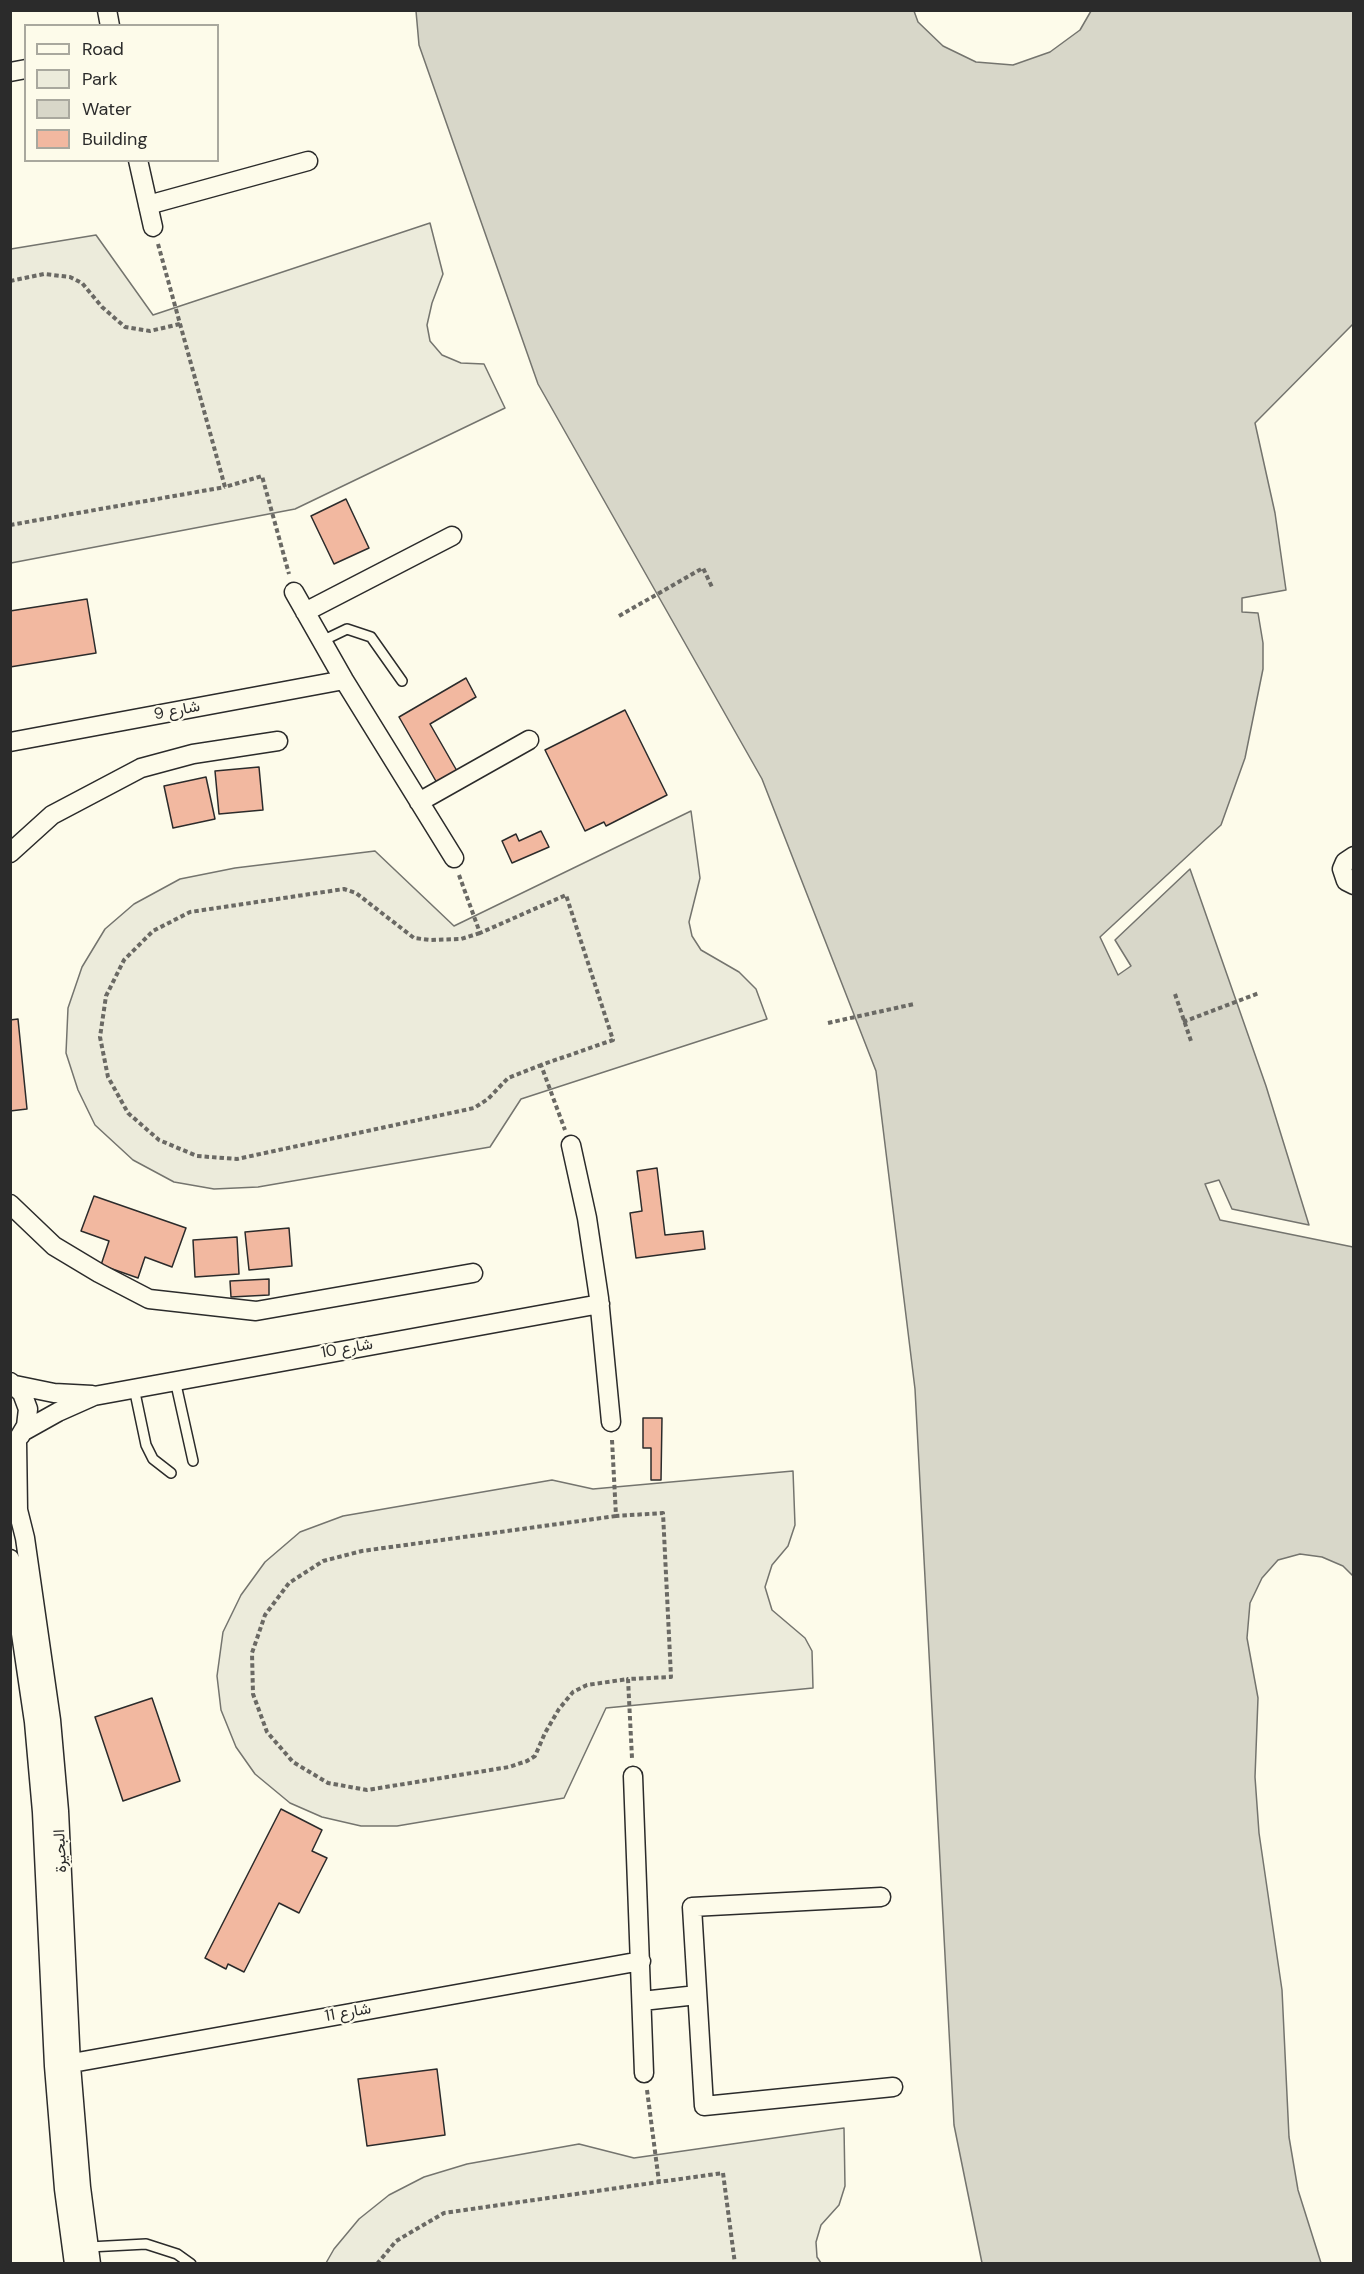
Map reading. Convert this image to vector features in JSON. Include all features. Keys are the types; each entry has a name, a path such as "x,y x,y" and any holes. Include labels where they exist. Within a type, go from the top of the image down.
{"street":[{"path":"148,205 308,161"},
{"path":"138,162 153,227"},
{"path":"305,612 452,536"},
{"path":"294,592 344,680 454,858"},
{"name":"شارع 9","path":"10,742 344,680"},
{"path":"419,802 530,740"},
{"path":"10,853 51,815 141,768 193,754 278,741"},
{"path":"1353,856 1345,862 1342,869 1346,881 1353,885"},
{"path":"570,1145 587,1218 600,1304 611,1422"},
{"path":"10,1204 54,1246 149,1299 256,1311 473,1273"},
{"name":"شارع 10","path":"17,1439 58,1412 94,1396 600,1304"},
{"name":"شارع 10","path":"13,1384 54,1393 94,1396"},
{"name":"البحيرة","path":"13,1384 25,1398 28,1409 17,1439 18,1510 25,1538 51,1720 59,1811 64,2189 81,2256"},
{"name":"البحيرة","path":"10,1559 34,1722 63,2065"},
{"path":"633,1776 644,2073"},
{"path":"881,1897 692,1907 704,2106 893,2087"},
{"name":"شارع 11","path":"63,2065 641,1960"},
{"path":"642,2001 697,1995"}],"lane":[{"path":"322,641 347,629 371,637 402,681"},
{"path":"175,1380 193,1461"},
{"path":"134,1388 146,1445 153,1459 171,1473"},
{"path":"81,2256 146,2244 177,2254 191,2264"}],"path":[{"path":"153,227 225,487"},
{"path":"10,281 44,274 70,277 82,283 102,307 125,327 150,331 180,324"},
{"path":"10,525 225,487 262,476 294,592"},
{"path":"619,616 703,568 712,587"},
{"path":"454,858 480,933"},
{"path":"344,890 356,892 414,938 461,939 480,933 566,895 613,1040 508,1078 488,1099 474,1108 237,1159 197,1156 159,1140 128,1113 108,1077 100,1037 106,996 110,987 124,960 153,930 190,912 344,890"},
{"path":"1183,1022 1259,993"},
{"path":"1175,994 1191,1041"},
{"path":"828,1023 914,1004"},
{"path":"541,1065 570,1145"},
{"path":"611,1422 616,1516"},
{"path":"663,1513 671,1677 628,1679 587,1685 573,1692 545,1732 535,1756 527,1761 509,1767 367,1790 328,1783 293,1762 267,1732 253,1694 252,1653 264,1615 289,1583 323,1561 362,1551 616,1516 663,1513"},
{"path":"628,1679 633,1776"},
{"path":"644,2073 659,2181"},
{"path":"377,2264 396,2241 444,2212 723,2173 735,2264"}],"green space":[{"path":"430,223 443,274 432,303 427,325 430,341 442,355 461,363 484,364 505,408 295,509 11,563 11,249 96,235 153,315"},
{"path":"691,811 700,878 689,922 692,936 701,950 739,972 756,989 767,1019 521,1099 490,1147 258,1187 214,1189 174,1182 133,1160 95,1125 78,1090 66,1053 68,1008 82,967 105,929 134,904 180,879 235,868 375,851 454,926"},
{"path":"793,1471 795,1525 788,1546 772,1565 765,1587 772,1610 805,1638 812,1651 813,1688 606,1708 564,1798 397,1826 361,1826 322,1817 290,1803 255,1774 236,1747 221,1710 217,1676 223,1632 241,1595 265,1562 300,1532 343,1516 552,1480 593,1489"},
{"path":"844,2128 845,2186 839,2205 821,2225 816,2242 817,2257 821,2263 326,2263 334,2249 359,2219 389,2195 424,2177 467,2164 579,2144 634,2158"}],"water":[{"path":"416,11 914,11 918,22 943,46 976,62 1013,65 1050,52 1080,30 1091,11 1353,11 1353,324 1255,423 1275,513 1286,590 1242,598 1242,612 1258,613 1263,643 1263,669 1245,758 1221,825 1100,937 1118,975 1131,966 1115,940 1190,869 1266,1086 1309,1225 1232,1209 1219,1180 1205,1184 1220,1220 1353,1247 1353,1576 1343,1566 1322,1557 1300,1554 1278,1560 1262,1578 1250,1603 1247,1638 1258,1698 1255,1777 1259,1833 1282,1990 1289,2137 1298,2190 1321,2263 982,2263 954,2125 915,1389 876,1071 762,779 538,384 419,45"}],"building":[{"path":"346,499 369,548 334,564 311,516"},
{"path":"87,599 96,653 10,667 10,611"},
{"path":"466,678 476,697 430,724 457,771 437,783 399,717"},
{"path":"625,710 667,795 606,826 604,822 585,831 545,750"},
{"path":"259,767 263,810 219,814 215,771"},
{"path":"206,777 215,819 173,828 164,786"},
{"path":"541,831 549,847 512,863 502,841 516,834 519,841"},
{"path":"18,1019 27,1109 10,1111 10,1020"},
{"path":"657,1168 665,1235 703,1231 705,1249 636,1258 630,1213 642,1211 637,1171"},
{"path":"94,1196 186,1228 172,1267 145,1257 138,1278 101,1265 109,1241 81,1231"},
{"path":"289,1228 292,1266 249,1270 245,1232"},
{"path":"237,1237 239,1274 195,1277 193,1240"},
{"path":"269,1279 269,1295 231,1297 230,1281"},
{"path":"643,1418 662,1418 661,1480 651,1480 651,1448 643,1448"},
{"path":"152,1698 180,1781 123,1801 95,1717"},
{"path":"281,1809 322,1830 312,1851 327,1858 299,1913 279,1903 244,1972 228,1964 226,1969 205,1958"},
{"path":"437,2069 445,2135 367,2146 358,2079"}]}
